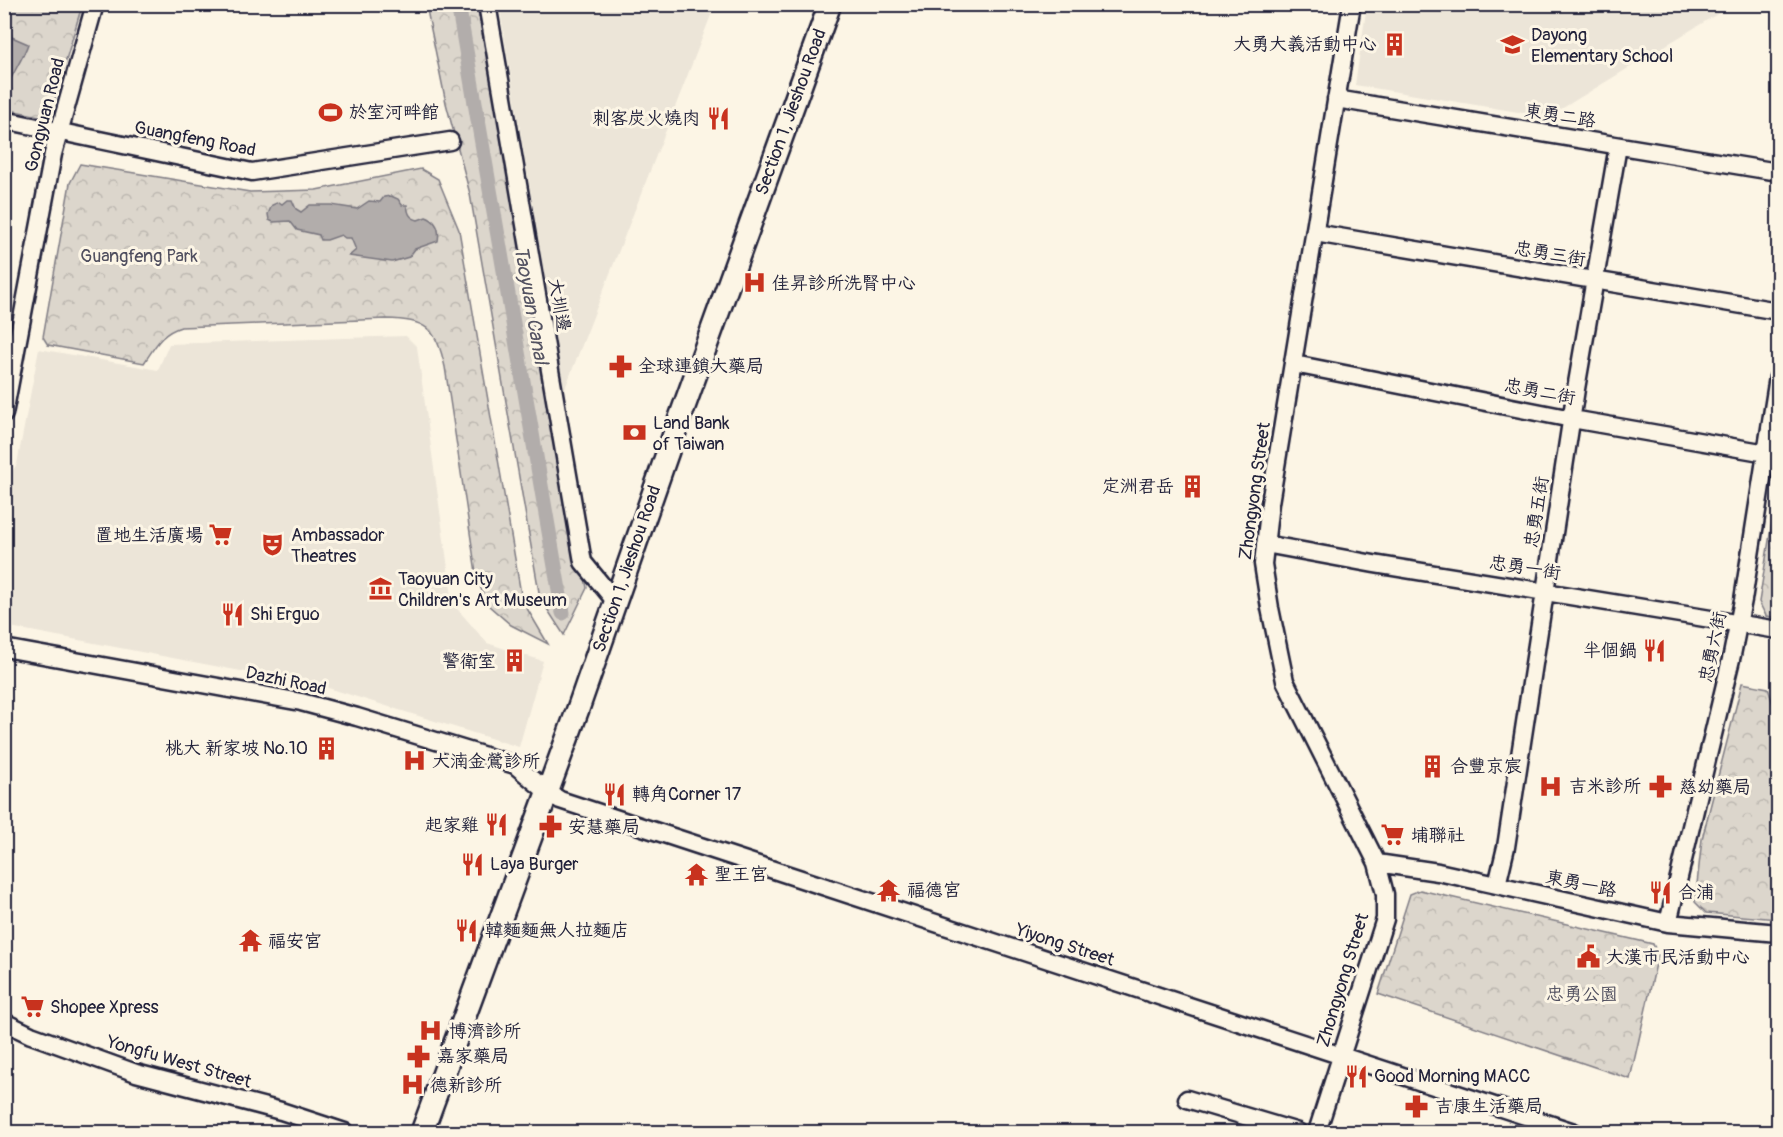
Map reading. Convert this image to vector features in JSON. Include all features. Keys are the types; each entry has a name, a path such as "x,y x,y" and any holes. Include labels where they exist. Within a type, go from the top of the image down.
{"main road":[{"name":"Section 1, Jieshou Road","path":"422,1132 830,4"}],"street":[{"name":"Gongyuan Road","path":"4,414 12,325 53,154 94,4"},
{"name":"大圳邊","path":"487,4 584,562 615,601"},
{"name":"Zhongyong Street","path":"1317,1132 1384,919 1385,894 1377,863 1285,681 1263,564 1352,4"},
{"name":"東勇二路","path":"1336,99 1779,172"},
{"name":"Guangfeng Road","path":"4,120 252,172 450,141"},
{"name":"忠勇五街","path":"1497,885 1506,846 1594,281 1618,146"},
{"name":"忠勇三街","path":"1315,233 1779,311"},
{"name":"忠勇二街","path":"1294,364 1572,419 1772,454"},
{"name":"忠勇六街","path":"1668,922 1738,624 1772,454 1779,377"},
{"name":"忠勇一街","path":"1265,544 1779,630"},
{"name":"Dazhi Road","path":"4,648 301,702 515,765 546,791"},
{"name":"Yiyong Street","path":"546,791 560,800 1574,1132"},
{"name":"東勇一路","path":"1377,863 1438,872 1668,922 1779,933"},
{"name":"Yongfu West Street","path":"4,1022 31,1035 136,1072 280,1111 345,1132"},
{"path":"1187,1099 1298,1132"}],"shaded area":[{"name":"Dayong Elementary School","path":"1367,4 1732,5 1548,117 1355,85"},
{"path":"499,5 715,5 564,391"},
{"path":"5,34 28,44 5,92"},
{"path":"391,196 398,199 402,205 407,205 411,217 418,220 426,217 433,221 439,233 438,241 415,249 409,257 392,262 349,256 356,250 351,238 341,235 321,240 319,235 297,230 290,221 273,222 269,220 268,214 272,205 279,202 282,204 287,200 292,200 296,209 301,212 310,205 357,209 369,201 380,202 384,197"},
{"name":"置地生活廣場","path":"406,336 417,347 453,604 487,643 543,661 519,747 325,687 5,626 5,482 17,464 39,349 158,370 169,344"}],"green space":[{"path":"4,5 60,5 81,9 49,118 5,109"},
{"path":"426,5 477,5 587,588 564,635 540,598 470,194 446,103"},
{"name":"Guangfeng Park","path":"80,164 250,192 316,190 421,169 438,179 459,230 522,600 548,644 511,625 488,605 477,579 445,367 438,343 427,328 411,321 386,319 181,327 163,337 144,363 48,345 43,337 70,183"},
{"path":"1778,485 1778,618 1766,616 1759,602"},
{"path":"1742,683 1768,688 1778,720 1778,919 1706,913 1695,902 1702,839"},
{"name":"忠勇公園","path":"1420,890 1653,944 1658,955 1630,1079 1378,994 1410,894"}],"waterway":[{"name":"Taoyuan Canal","path":"458,4 563,613"}],"place":[{"name":"大勇大義活動中心","path":"1395,44"},
{"name":"Dayong Elementary School","path":"1513,45"},
{"name":"於室河畔館","path":"331,112"},
{"name":"刺客炭火燒肉","path":"718,118"},
{"name":"佳昇診所洗腎中心","path":"754,283"},
{"name":"全球連鎖大藥局","path":"620,366"},
{"name":"Land Bank of Taiwan","path":"635,433"},
{"name":"定洲君岳","path":"1192,486"},
{"name":"置地生活廣場","path":"221,535"},
{"name":"Ambassador Theatres","path":"273,545"},
{"name":"Taoyuan City Children's Art Museum","path":"380,589"},
{"name":"Shi Erguo","path":"232,614"},
{"name":"半個鍋","path":"1655,650"},
{"name":"警衛室","path":"514,661"},
{"name":"桃大 新家坡 No.10","path":"326,748"},
{"name":"大湳金鶯診所","path":"414,761"},
{"name":"合豐京宸","path":"1432,766"},
{"name":"吉米診所","path":"1551,786"},
{"name":"慈幼藥局","path":"1661,787"},
{"name":"轉角Corner 17","path":"614,794"},
{"name":"起家雞","path":"497,825"},
{"name":"安慧藥局","path":"550,827"},
{"name":"埔聯社","path":"1393,835"},
{"name":"Laya Burger","path":"472,864"},
{"name":"聖王宮","path":"696,874"},
{"name":"福德宮","path":"889,890"},
{"name":"合浦","path":"1660,892"},
{"name":"韓麵麵無人拉麵店","path":"467,930"},
{"name":"福安宮","path":"250,941"},
{"name":"大漢市民活動中心","path":"1588,957"},
{"name":"Shopee Xpress","path":"32,1007"},
{"name":"博濟診所","path":"431,1031"},
{"name":"嘉家藥局","path":"419,1056"},
{"name":"Good Morning MACC","path":"1356,1076"},
{"name":"德新診所","path":"412,1085"},
{"name":"吉康生活藥局","path":"1417,1106"}]}
